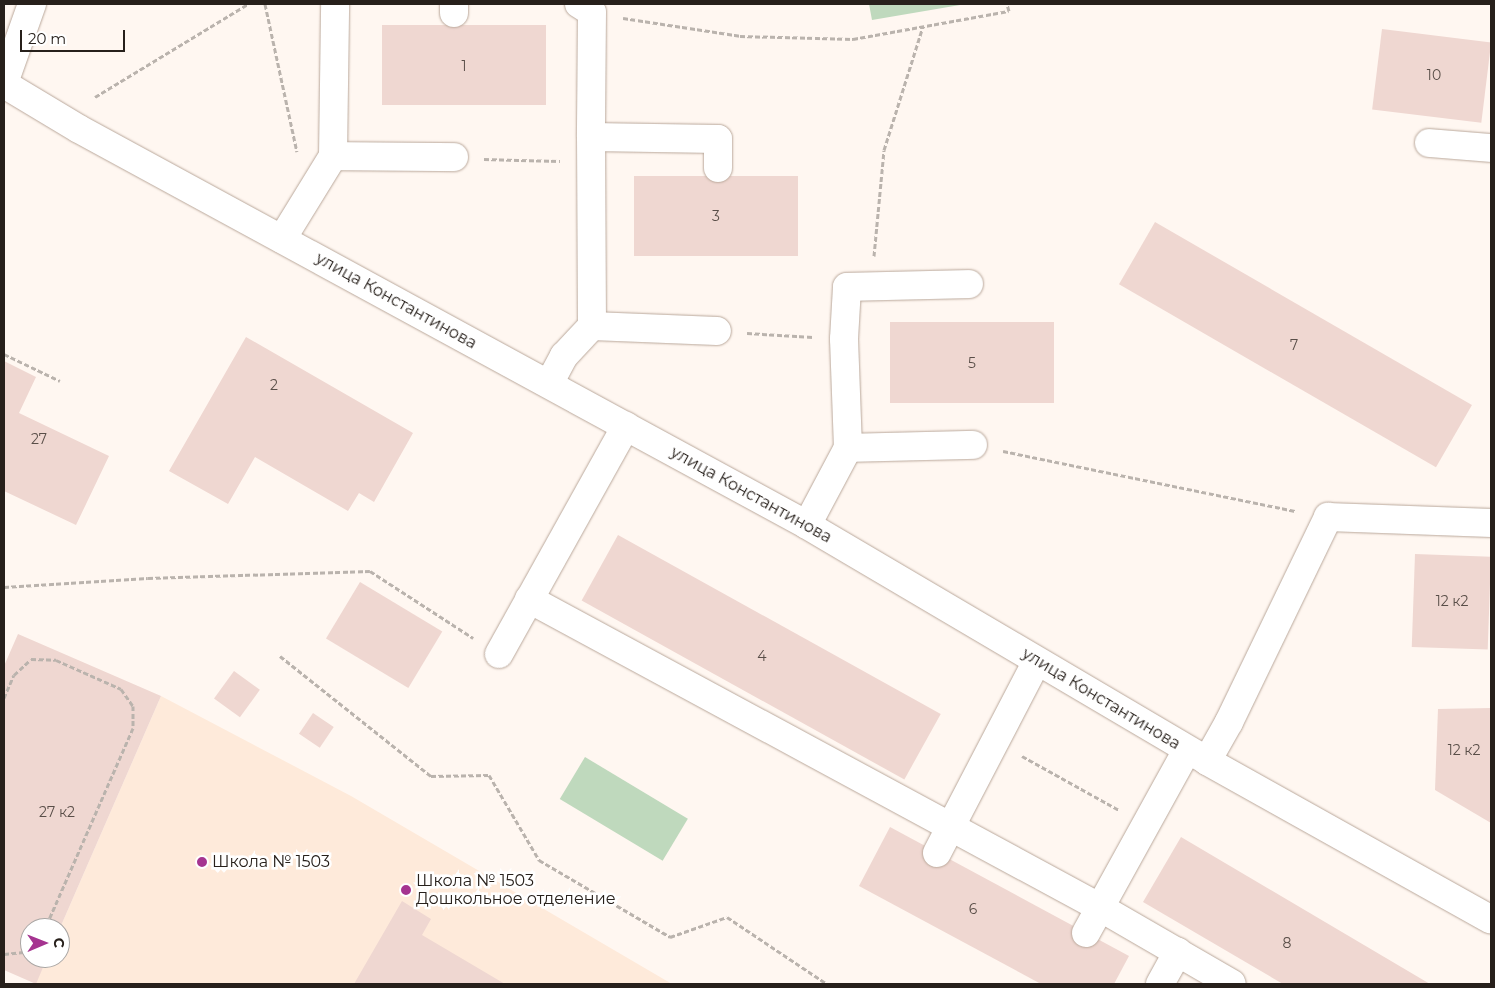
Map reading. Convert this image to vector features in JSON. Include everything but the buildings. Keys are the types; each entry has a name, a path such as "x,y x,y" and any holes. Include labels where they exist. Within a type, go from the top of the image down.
{"street":[{"path":"4,83 32,4"},
{"path":"282,239 333,156 335,4"},
{"path":"549,384 564,356 592,326 591,150 586,8"},
{"name":"улица Константинова","path":"4,83 79,129 807,525 1197,755 1491,920"},
{"path":"591,150 718,139 718,168"},
{"path":"1429,143 1491,148"},
{"path":"333,156 454,157"},
{"path":"807,525 848,448 844,339 846,287 969,284"},
{"path":"592,326 717,331"},
{"path":"500,654 626,426"},
{"path":"848,448 973,445"},
{"path":"1086,933 1146,825 1197,755 1229,722 1328,517 1491,523"},
{"path":"529,599 1101,908 1232,984"},
{"path":"937,853 1037,661"},
{"path":"1160,984 1178,952"}],"path":[{"path":"95,97 248,4"},
{"path":"265,4 307,199"},
{"path":"586,8 740,36 853,39 1008,11 1007,4"},
{"path":"871,286 884,150 923,26"},
{"path":"454,157 591,150"},
{"path":"717,331 844,339"},
{"path":"4,354 60,381"},
{"path":"973,445 1328,517"},
{"path":"4,587 148,578 370,571 500,654"},
{"path":"280,656 431,776 489,776 539,860 670,937 727,917 827,984"},
{"path":"4,698 14,675 31,659 56,660 121,689 133,706 133,728 49,918"},
{"path":"996,741 1146,825"},
{"path":"4,954 20,952"}],"shaded area":[{"path":"161,696 351,796 672,984 35,984 42,968 70,968 70,918 64,918"}],"green space":[{"path":"869,4 966,4 872,20"},
{"path":"585,757 688,819 663,861 560,799"}],"place":[{"name":"Школа № 1503","path":"202,862"},
{"name":"Школа № 1503 Дошкольное отделение","path":"406,890"}]}
